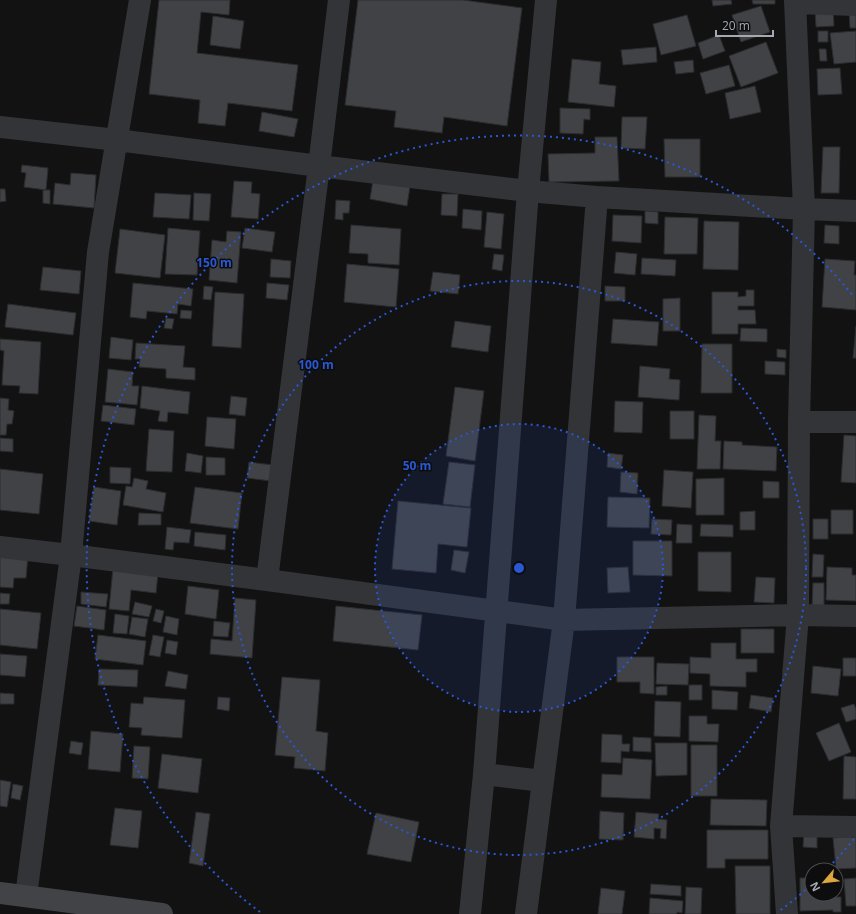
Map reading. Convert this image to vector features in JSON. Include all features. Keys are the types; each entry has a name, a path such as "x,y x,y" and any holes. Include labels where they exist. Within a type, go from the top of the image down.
{"main road":[{"path":"0,893 161,914"}],"street":[{"path":"26,896 71,554 98,252 140,0"},
{"path":"267,580 320,166 339,0"},
{"path":"470,914 484,774 528,191 546,0"},
{"path":"787,914 781,826 798,615 798,422 804,209 795,1 856,5"},
{"path":"0,127 528,191 597,197 804,209 856,210"},
{"path":"526,914 564,620 597,197"},
{"path":"798,422 856,422"},
{"path":"0,547 71,554 564,620 798,615 856,616"},
{"path":"484,774 542,781"},
{"path":"781,826 856,827"}],"building":[{"path":"159,0 230,0 229,15 201,12 197,53 298,65 292,111 228,103 225,126 198,123 200,100 149,94"},
{"path":"358,0 463,0 522,8 507,126 444,117 442,133 394,127 396,111 345,105"},
{"path":"712,0 731,0 732,4 713,6"},
{"path":"752,0 775,0 775,4 753,4"},
{"path":"761,6 770,32 741,42 732,15"},
{"path":"833,7 834,26 816,27 815,8"},
{"path":"849,10 856,10 856,28 850,28"},
{"path":"687,15 696,46 661,55 653,24"},
{"path":"213,16 244,21 240,49 210,45"},
{"path":"818,31 828,31 828,42 818,42"},
{"path":"856,31 856,62 834,64 830,33"},
{"path":"719,35 725,51 703,59 698,43"},
{"path":"766,42 778,73 741,87 729,56"},
{"path":"656,47 657,62 623,65 621,50"},
{"path":"819,49 826,49 827,61 820,61"},
{"path":"572,59 601,62 599,84 616,86 614,107 568,102"},
{"path":"693,60 694,72 676,74 674,62"},
{"path":"729,65 735,86 706,94 700,73"},
{"path":"840,68 842,94 818,95 817,69"},
{"path":"755,86 761,112 730,119 725,93"},
{"path":"560,108 590,109 590,120 584,119 583,134 560,133"},
{"path":"262,112 298,119 294,137 259,131"},
{"path":"622,117 647,117 645,149 621,148"},
{"path":"595,137 617,137 619,181 549,182 548,154 595,153"},
{"path":"664,139 700,139 700,177 665,177"},
{"path":"823,147 840,147 839,193 821,193"},
{"path":"22,165 48,168 46,190 24,187 26,173 21,172"},
{"path":"71,173 96,175 94,208 53,204 55,183 70,185"},
{"path":"373,180 410,186 407,206 370,199"},
{"path":"234,181 252,182 251,193 260,194 258,219 231,217"},
{"path":"0,189 5,189 6,201 0,202"},
{"path":"43,190 50,190 50,204 43,203"},
{"path":"155,193 191,195 189,219 153,217"},
{"path":"194,193 211,194 209,221 193,220"},
{"path":"442,194 458,194 457,216 441,215"},
{"path":"336,200 350,201 349,213 343,213 343,220 335,219"},
{"path":"463,209 482,211 481,230 462,228"},
{"path":"645,211 658,212 658,224 645,223"},
{"path":"487,212 504,214 501,249 484,247"},
{"path":"613,215 642,216 641,243 612,241"},
{"path":"665,217 698,218 697,254 664,254"},
{"path":"704,221 739,222 738,270 703,269"},
{"path":"351,225 401,229 399,265 368,263 368,254 349,253"},
{"path":"825,225 839,226 839,244 824,243"},
{"path":"168,228 200,231 197,275 165,274"},
{"path":"245,228 275,232 272,252 242,248"},
{"path":"120,229 165,235 160,278 115,273"},
{"path":"227,231 241,232 237,283 209,280 212,240 226,242"},
{"path":"616,252 637,254 635,275 614,273"},
{"path":"494,254 504,255 502,271 492,269"},
{"path":"642,258 676,260 675,276 641,274"},
{"path":"271,259 291,261 290,278 270,277"},
{"path":"825,259 855,261 854,275 856,275 856,310 822,307"},
{"path":"347,264 399,269 396,307 344,302"},
{"path":"43,267 81,271 79,294 40,290"},
{"path":"433,272 460,275 458,294 430,291"},
{"path":"133,283 193,289 191,306 178,304 177,314 147,311 146,319 130,317"},
{"path":"267,283 289,285 287,300 266,298"},
{"path":"204,286 213,287 211,300 203,299"},
{"path":"605,286 625,287 625,301 605,301"},
{"path":"746,290 754,290 754,306 738,306 738,310 755,310 756,324 738,324 738,334 712,334 712,292 738,292 738,297 746,296"},
{"path":"215,292 244,294 241,348 212,346"},
{"path":"680,298 680,331 663,331 663,299"},
{"path":"8,304 76,313 73,335 5,327"},
{"path":"181,310 192,311 191,319 180,318"},
{"path":"166,318 174,319 172,329 164,328"},
{"path":"613,319 659,322 657,346 611,343"},
{"path":"455,321 491,326 488,352 451,347"},
{"path":"856,326 856,358 853,358"},
{"path":"741,328 767,329 767,342 740,341"},
{"path":"111,337 133,340 131,360 109,358"},
{"path":"0,339 41,342 38,394 19,393 20,386 2,385 4,351 0,350"},
{"path":"136,343 185,346 183,367 195,368 195,380 166,378 166,369 139,367 140,359 135,359"},
{"path":"702,344 732,344 732,393 701,393"},
{"path":"777,349 786,350 786,358 777,357"},
{"path":"765,361 785,362 785,375 765,374"},
{"path":"640,366 670,369 669,379 680,380 679,400 638,397"},
{"path":"108,369 133,372 132,386 139,386 137,405 105,402"},
{"path":"142,386 190,392 188,414 168,412 167,422 158,421 160,411 140,408"},
{"path":"455,387 484,391 475,461 446,456"},
{"path":"231,396 247,398 245,416 229,414"},
{"path":"0,398 9,399 8,410 14,411 12,424 7,424 6,435 0,435"},
{"path":"615,401 643,402 642,433 614,432"},
{"path":"103,405 136,409 134,425 101,421"},
{"path":"670,411 694,411 694,439 670,439"},
{"path":"699,415 716,416 715,441 721,441 720,469 697,469"},
{"path":"207,417 236,419 234,449 205,446"},
{"path":"149,429 174,431 172,472 146,471"},
{"path":"844,435 856,436 856,483 841,482"},
{"path":"0,438 13,439 13,452 0,451"},
{"path":"724,441 742,442 742,445 777,447 776,471 723,469"},
{"path":"187,453 203,456 201,473 185,471"},
{"path":"608,453 623,455 621,469 607,467"},
{"path":"206,457 225,458 225,475 206,475"},
{"path":"249,462 273,465 271,481 247,478"},
{"path":"449,462 475,465 470,507 443,504"},
{"path":"110,467 131,468 130,484 110,483"},
{"path":"0,469 43,474 39,514 0,510"},
{"path":"664,470 693,472 691,508 662,506"},
{"path":"621,472 638,473 637,494 620,492"},
{"path":"134,478 148,481 146,489 166,493 163,512 123,505 126,486 132,487"},
{"path":"724,478 724,515 696,515 696,479"},
{"path":"763,481 779,482 779,498 763,498"},
{"path":"94,487 121,491 117,525 89,521"},
{"path":"195,487 242,493 238,529 190,523"},
{"path":"608,497 650,498 649,528 607,527"},
{"path":"398,501 471,508 467,547 438,544 436,573 392,569"},
{"path":"831,510 853,510 853,534 831,534"},
{"path":"755,511 755,530 740,530 740,512"},
{"path":"139,513 161,514 161,525 138,525"},
{"path":"652,519 672,520 671,535 651,534"},
{"path":"813,519 828,519 828,539 813,539"},
{"path":"677,524 692,525 692,543 676,543"},
{"path":"701,524 733,525 733,537 700,536"},
{"path":"167,527 191,530 189,543 174,542 173,550 165,549"},
{"path":"195,532 226,535 225,550 194,546"},
{"path":"633,541 672,541 672,576 633,575"},
{"path":"454,550 469,552 465,573 451,570"},
{"path":"698,552 731,552 731,592 698,591"},
{"path":"0,553 28,555 26,578 14,578 13,588 0,587"},
{"path":"813,554 824,555 823,577 812,577"},
{"path":"628,567 630,592 608,593 607,568"},
{"path":"827,567 852,568 852,575 856,575 856,601 826,600"},
{"path":"113,568 158,573 156,593 131,590 129,611 109,609"},
{"path":"756,577 775,578 774,603 754,602"},
{"path":"813,583 824,583 824,607 812,607"},
{"path":"188,586 219,590 216,619 185,614"},
{"path":"81,592 108,594 106,607 81,604"},
{"path":"0,593 10,594 9,604 0,604"},
{"path":"235,598 256,600 252,658 210,654 211,639 232,641"},
{"path":"135,602 152,606 149,617 132,614"},
{"path":"77,606 106,610 104,630 74,626"},
{"path":"336,606 422,615 418,650 333,641"},
{"path":"0,609 41,613 37,649 0,645"},
{"path":"156,609 164,611 161,623 153,621"},
{"path":"115,614 129,616 127,634 113,633"},
{"path":"166,616 179,619 177,635 163,632"},
{"path":"132,617 148,619 145,637 129,634"},
{"path":"214,621 230,623 228,637 213,636"},
{"path":"741,629 774,629 774,653 741,653"},
{"path":"98,635 146,641 143,665 95,659"},
{"path":"153,635 164,637 160,657 149,655"},
{"path":"167,640 178,642 176,655 165,653"},
{"path":"711,643 736,643 736,659 757,659 757,672 746,672 746,687 710,686 710,674 690,673 690,657 711,658"},
{"path":"0,654 27,656 25,677 0,675"},
{"path":"617,657 654,657 654,694 640,693 640,682 617,682"},
{"path":"843,658 856,658 856,676 843,676"},
{"path":"657,663 689,664 688,685 656,684"},
{"path":"813,666 841,669 838,696 811,693"},
{"path":"99,669 138,670 137,687 98,685"},
{"path":"168,671 188,675 186,689 165,686"},
{"path":"282,677 320,680 316,731 328,733 325,771 294,768 295,757 275,755"},
{"path":"689,685 702,685 702,700 689,700"},
{"path":"667,686 667,695 656,695 656,687"},
{"path":"712,690 738,692 737,710 712,709"},
{"path":"0,693 14,694 14,704 0,704"},
{"path":"751,695 773,698 771,712 749,708"},
{"path":"144,697 185,700 182,738 141,735 142,728 129,727 131,703 143,704"},
{"path":"218,697 230,698 229,711 217,709"},
{"path":"655,701 681,702 680,737 654,736"},
{"path":"854,704 856,709 856,719 846,722 841,708"},
{"path":"689,716 707,716 707,724 719,724 718,742 689,741"},
{"path":"839,723 851,752 829,761 816,733"},
{"path":"91,731 123,734 120,772 88,769"},
{"path":"602,734 622,735 622,744 630,744 629,752 621,751 621,763 601,762"},
{"path":"633,737 651,738 651,752 633,751"},
{"path":"71,741 83,743 81,755 69,753"},
{"path":"655,743 687,743 687,775 656,776"},
{"path":"691,745 717,745 717,796 691,796"},
{"path":"134,746 150,747 148,779 132,778"},
{"path":"162,754 202,759 198,793 158,788"},
{"path":"844,756 856,757 856,799 843,799"},
{"path":"623,758 652,760 650,799 601,797 602,774 622,775"},
{"path":"0,780 11,782 7,807 0,806"},
{"path":"13,784 23,786 20,800 11,798"},
{"path":"711,799 767,800 766,826 710,825"},
{"path":"115,808 142,811 138,848 110,845"},
{"path":"600,811 624,813 623,840 599,839"},
{"path":"196,812 210,814 203,866 189,863"},
{"path":"636,812 659,814 658,819 667,820 666,839 660,838 661,829 654,828 654,839 634,837"},
{"path":"376,813 419,822 411,862 367,854"},
{"path":"707,830 768,830 768,859 725,859 725,868 707,868"},
{"path":"804,832 817,832 817,848 803,847"},
{"path":"856,836 856,868 844,869 844,862 835,862 833,838"},
{"path":"735,866 770,866 770,914 736,914"},
{"path":"800,878 804,878 804,902 841,902 841,912 833,912 833,910 800,911"},
{"path":"856,878 856,906 846,906 844,879"},
{"path":"651,884 681,886 681,896 650,894"},
{"path":"686,887 702,888 701,914 685,914"},
{"path":"601,888 625,891 622,914 598,914"},
{"path":"650,898 683,901 682,913 649,914"}]}
